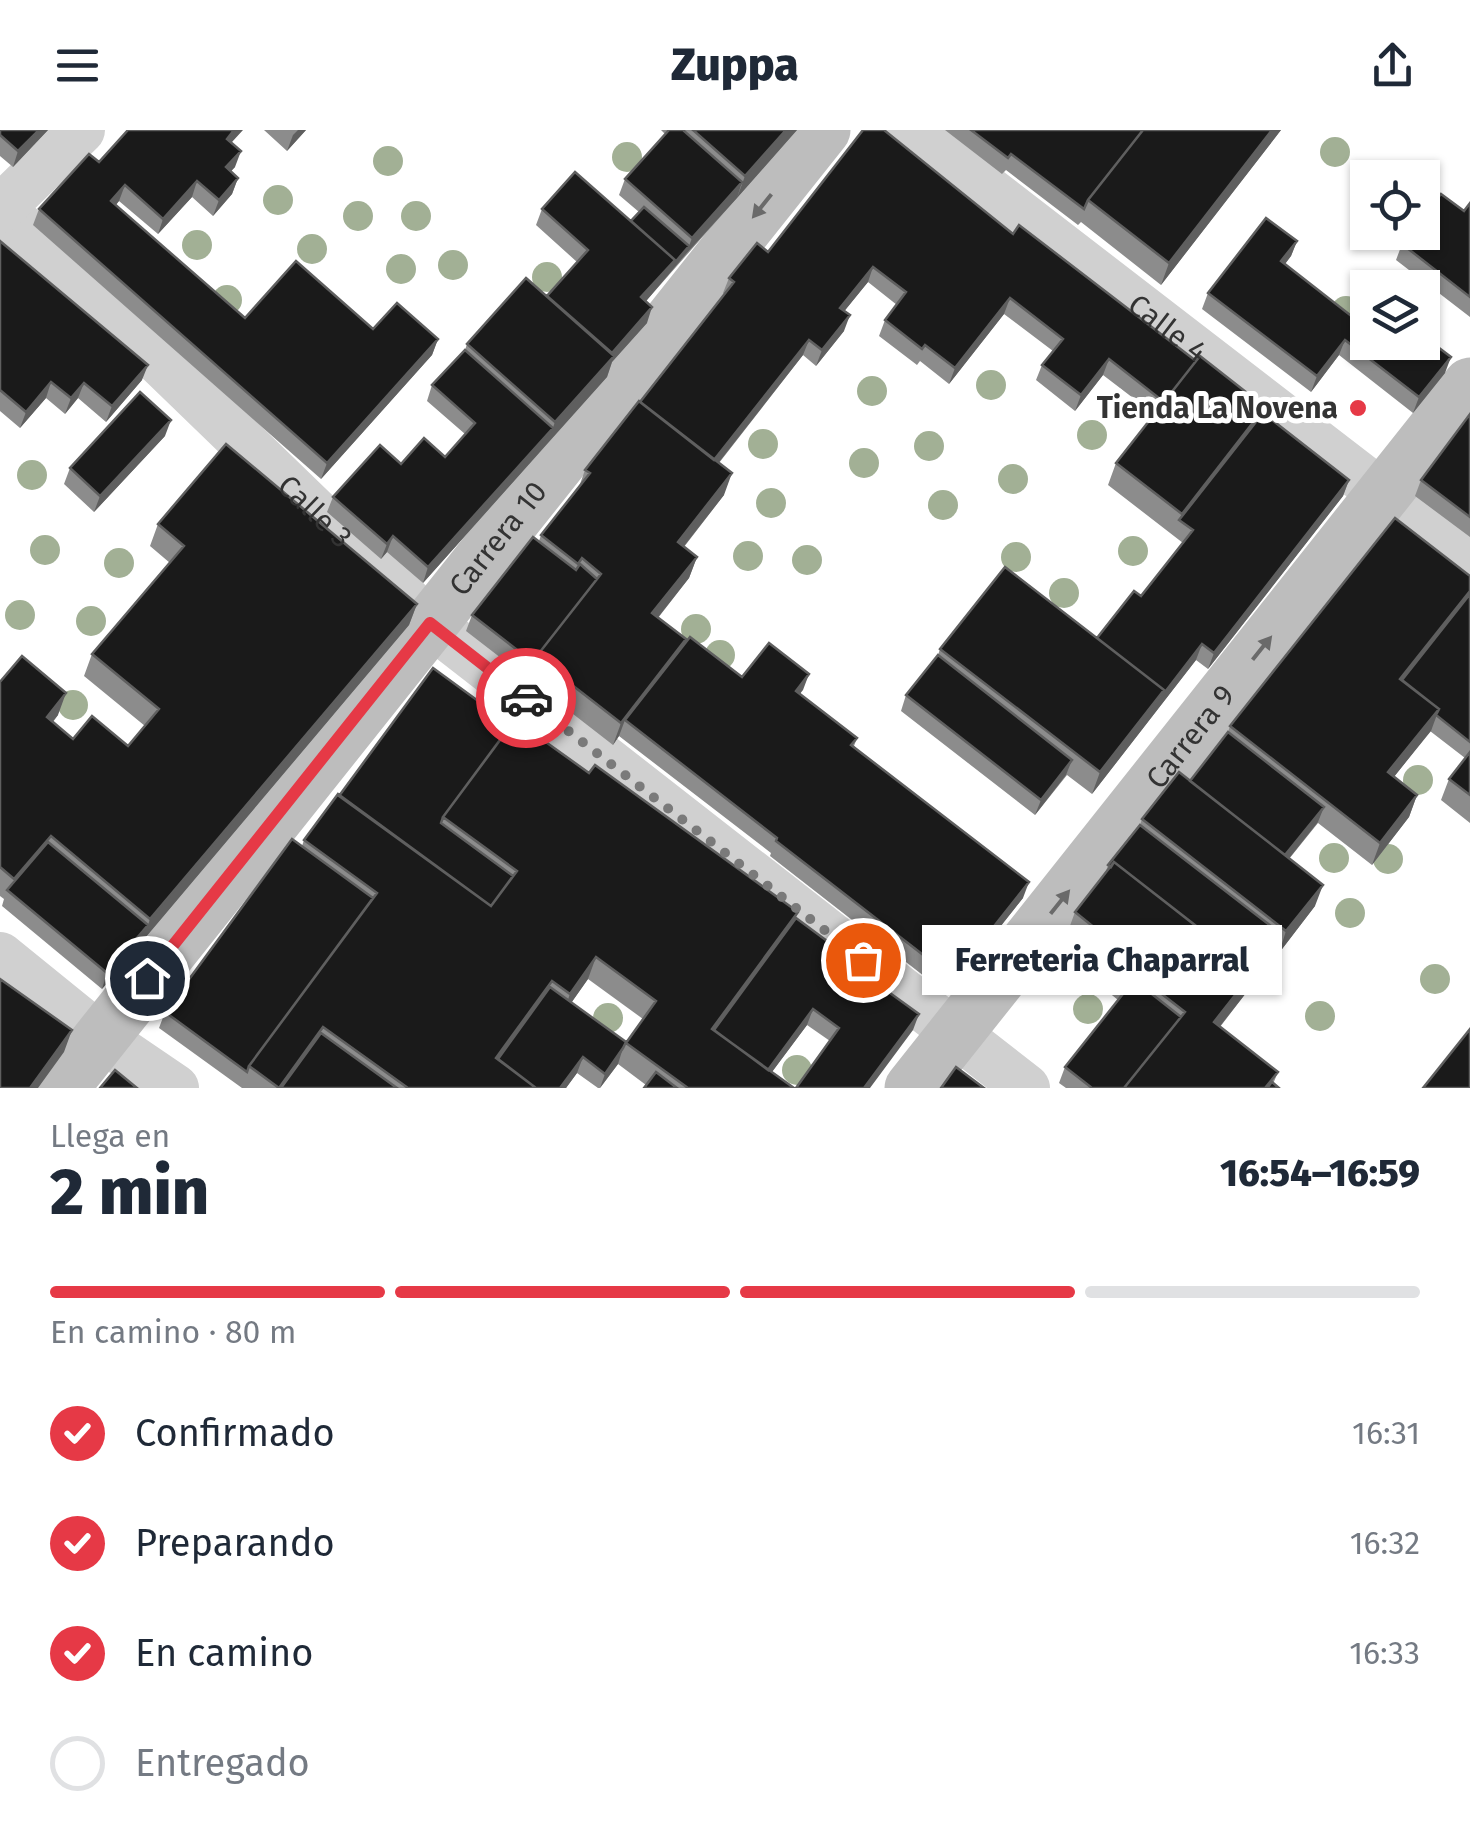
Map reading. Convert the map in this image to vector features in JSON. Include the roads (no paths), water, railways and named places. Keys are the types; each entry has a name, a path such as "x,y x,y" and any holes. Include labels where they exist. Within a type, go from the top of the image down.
{"main road":[{"name":"Carrera 10","path":"61,1088 822,130"},
{"name":"Carrera 9","path":"912,1088 1470,385"}],"street":[{"path":"0,208 81,130"},
{"name":"Calle 4","path":"910,130 1384,495 1470,566"},
{"name":"Calle 3","path":"0,208 430,623 1026,1088"},
{"path":"0,956 100,1037 174,1088"}],"place":[{"name":"Tienda La Novena","path":"1358,408"},
{"name":"Ferreteria Chaparral","path":"863,960"}]}
